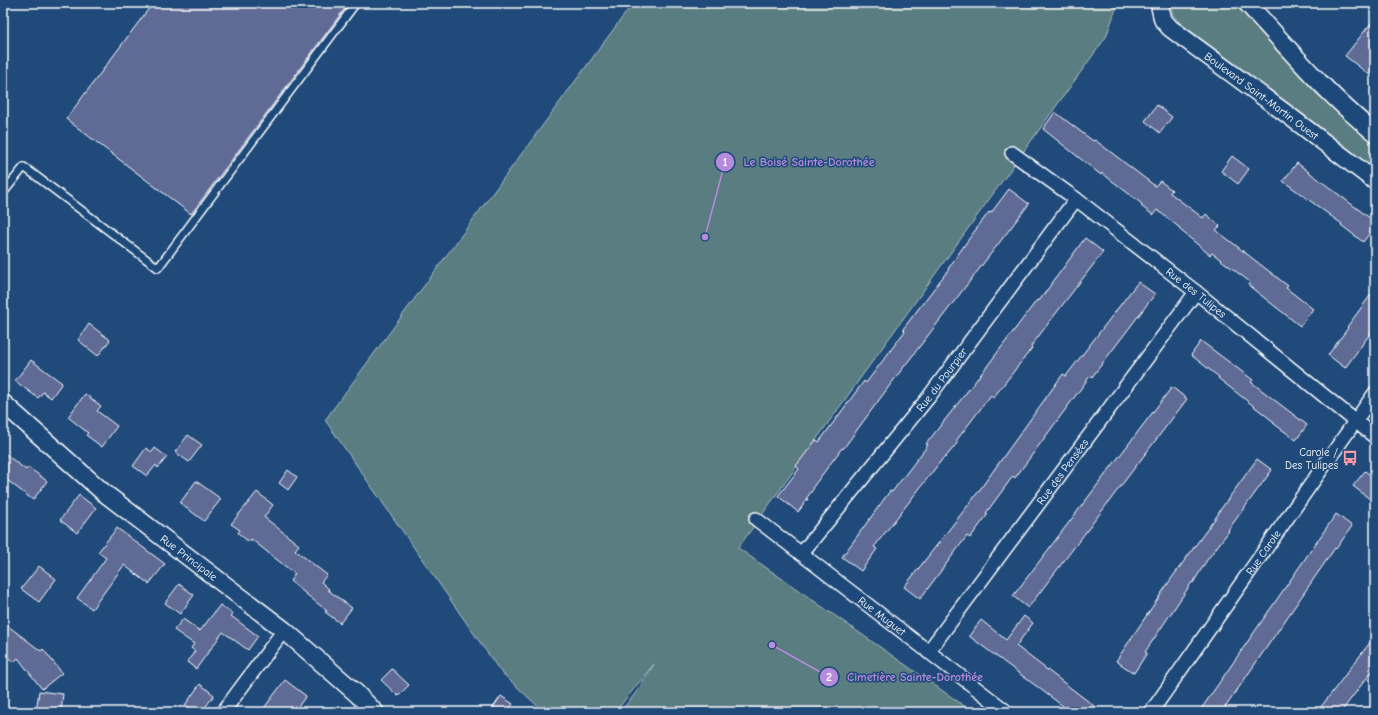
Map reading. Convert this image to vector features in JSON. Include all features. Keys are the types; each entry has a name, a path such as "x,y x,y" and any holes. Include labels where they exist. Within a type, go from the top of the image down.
{"street":[{"name":"Boulevard Saint-Martin Ouest","path":"1159,3 1163,20 1170,28 1375,181"},
{"path":"1247,3 1318,82 1354,116 1375,133"},
{"name":"Rue des Tulipes","path":"1012,153 1076,199 1196,292 1375,437"},
{"name":"Rue du Pourpier","path":"802,554 928,398 1076,199"},
{"name":"Rue des Pensées","path":"928,652 1196,292"},
{"name":"Rue Carole","path":"1151,712 1375,393"},
{"name":"Rue Principale","path":"3,403 103,492 284,630 356,693 375,712"},
{"name":"Rue Muguet","path":"756,519 1007,712"},
{"path":"223,712 284,630"}],"lane":[{"path":"3,193 24,167 158,268 356,3"}],"green space":[{"path":"633,3 1118,3 1106,37 738,548 973,712 620,712 635,694 654,664 615,712 544,712 500,671 325,420"},
{"path":"1170,3 1234,3 1317,94 1375,143 1375,170 1324,130 1180,23 1173,15"}],"building":[{"path":"153,3 349,3 191,214 66,119"},
{"path":"1375,18 1375,79 1345,56"},
{"path":"1157,105 1172,117 1160,133 1145,121"},
{"path":"1055,112 1093,141 1095,140 1155,186 1160,181 1172,190 1170,193 1203,218 1206,214 1220,226 1216,230 1288,286 1286,288 1313,309 1300,326 1248,285 1250,282 1212,253 1210,255 1157,210 1153,215 1141,206 1142,204 1102,173 1101,175 1043,129"},
{"path":"1232,156 1249,169 1238,184 1221,171"},
{"path":"1297,163 1375,222 1375,226 1363,242 1341,225 1342,224 1283,181"},
{"path":"1009,189 1029,204 890,385 843,449 842,448 813,487 814,488 806,499 808,499 798,512 778,496 799,469 796,466 816,440 819,442 864,381 866,383 905,331 903,329 949,269 968,240"},
{"path":"1085,238 1103,252 1031,346 1032,348 993,398 991,395 956,441 958,442 945,458 944,457 874,547 877,549 861,571 842,557 890,491 892,492 928,445 926,444 1037,300 1039,301"},
{"path":"1138,282 1155,294 1092,377 1090,376 1015,478 1013,476 970,538 967,536 920,599 904,587 973,499 1063,374 1066,376"},
{"path":"1375,289 1375,327 1345,368 1328,355"},
{"path":"89,324 110,340 98,356 78,340"},
{"path":"1201,341 1253,380 1251,382 1307,425 1296,440 1273,423 1274,422 1191,355"},
{"path":"31,360 62,383 51,398 43,392 38,398 15,381"},
{"path":"1172,387 1187,399 1028,608 1013,596"},
{"path":"85,394 101,406 97,411 117,426 102,447 86,435 88,433 68,417"},
{"path":"188,435 202,445 189,462 175,452"},
{"path":"146,448 152,452 155,448 167,457 158,468 156,465 147,476 133,466"},
{"path":"3,452 26,470 28,467 47,481 33,500 3,477"},
{"path":"1257,459 1272,470 1207,560 1193,583 1192,582 1145,652 1147,653 1134,673 1116,661 1171,579"},
{"path":"288,470 297,477 288,490 279,483"},
{"path":"1365,471 1375,479 1375,503 1353,486"},
{"path":"196,481 221,499 204,521 180,503"},
{"path":"257,492 273,505 264,517 299,545 295,550 327,575 321,582 329,589 328,590 352,608 340,623 325,612 327,611 290,581 295,574 251,539 249,542 238,533 240,530 231,524"},
{"path":"79,495 96,508 77,533 60,520"},
{"path":"1336,514 1352,526 1336,549 1335,548 1222,712 1199,712"},
{"path":"117,528 165,564 149,584 124,565 92,609 77,598 106,558 98,552"},
{"path":"39,566 56,579 39,602 21,589"},
{"path":"179,584 194,595 180,614 165,603"},
{"path":"220,605 233,614 231,616 258,636 248,650 223,632 196,669 187,662 195,651 191,648 194,644 174,630 183,619 200,631"},
{"path":"1024,616 1033,623 1016,646 1102,712 1071,712 969,636 981,620 1006,640"},
{"path":"8,626 41,651 43,649 62,673 42,689 18,658 14,662 3,654 3,633"},
{"path":"1375,636 1375,668 1341,712 1317,712"},
{"path":"392,669 409,685 398,696 381,680"},
{"path":"285,680 306,696 294,712 261,712"},
{"path":"200,684 214,695 202,712 196,712 185,705"},
{"path":"39,691 63,694 61,712 36,712"},
{"path":"501,696 513,704 507,712 490,712"}],"place":[{"name":"Le Boisé Sainte-Dorothée","path":"705,237"},
{"name":"Carole / Des Tulipes","path":"1350,458"},
{"name":"Cimetière Sainte-Dorothée","path":"772,645"}]}
